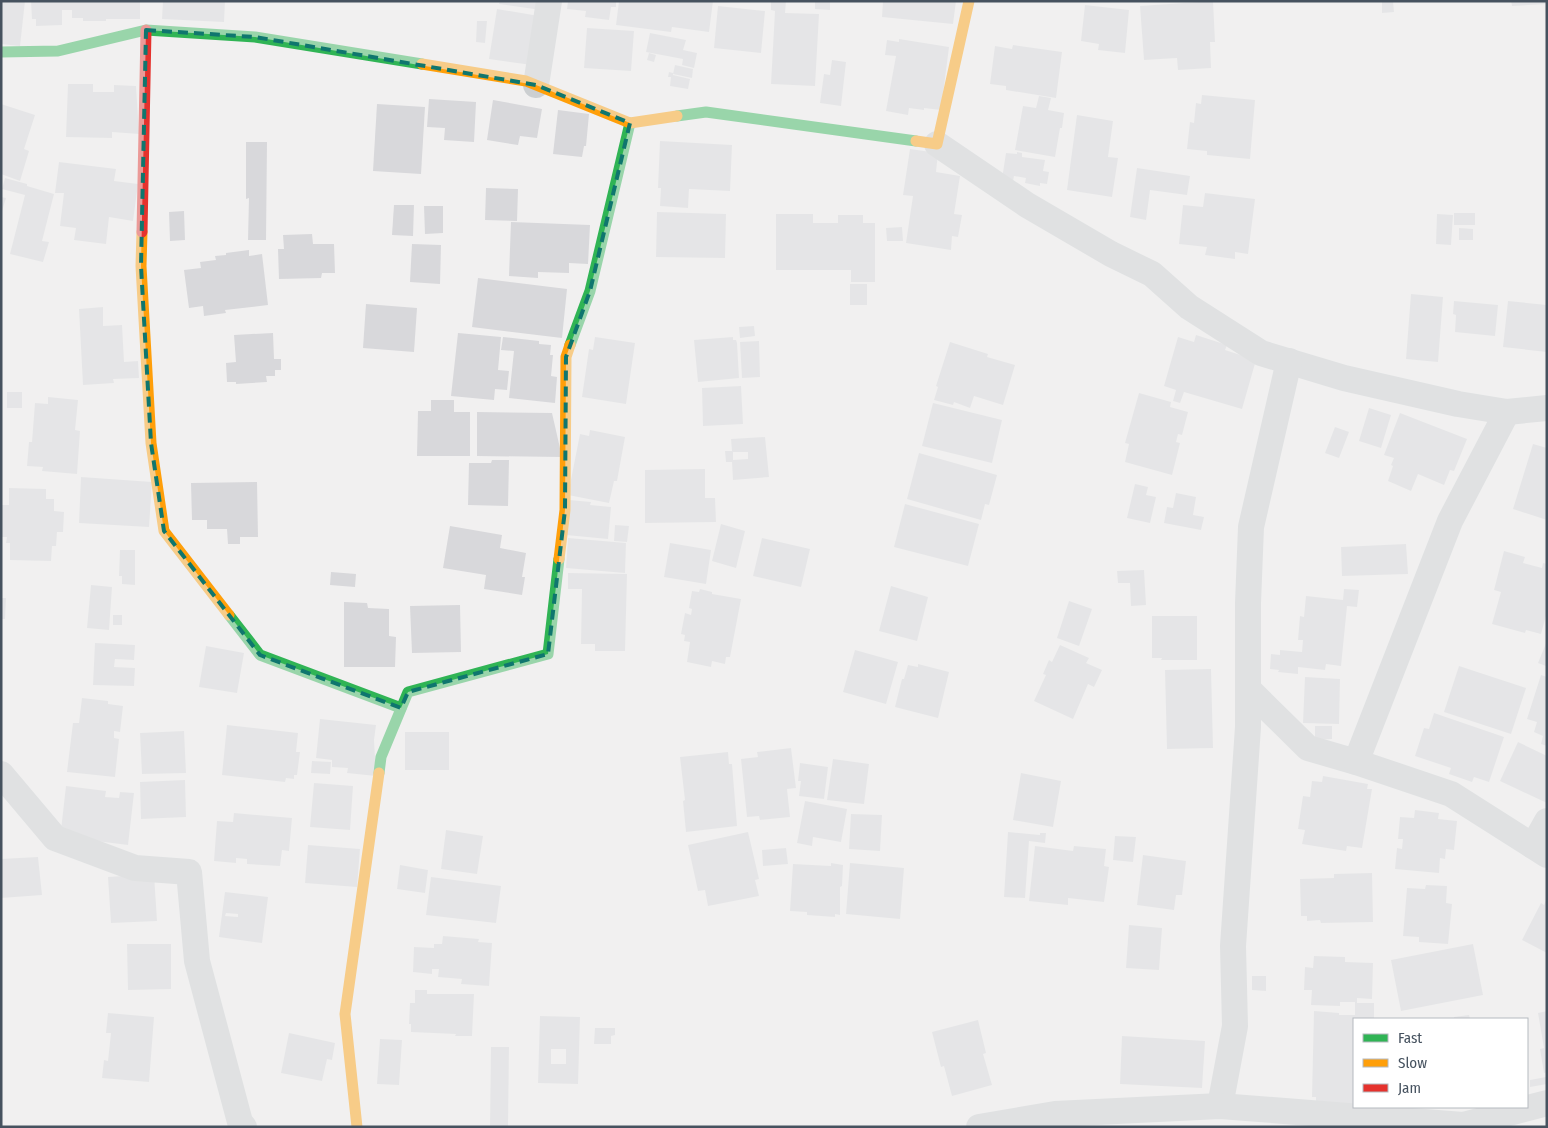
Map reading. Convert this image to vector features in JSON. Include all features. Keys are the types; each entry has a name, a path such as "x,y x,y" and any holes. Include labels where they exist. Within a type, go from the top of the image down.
{"street":[{"path":"536,85 549,1"},
{"path":"937,144 969,1"},
{"path":"146,30 141,266 151,442 164,531 260,655 401,708"},
{"path":"1,52 58,51 146,30 255,37 526,81 630,123 706,112 937,144 1027,205 1111,254 1152,274 1189,307 1261,353 1344,378 1458,404 1507,412 1547,408"},
{"path":"357,1127 345,1014 381,757 408,692 548,654 565,510 566,357 590,291 630,123"},
{"path":"1220,1106 1235,1026 1233,946 1248,727 1248,603 1251,527 1289,362"},
{"path":"1356,762 1450,521 1507,412"},
{"path":"1248,689 1308,748 1451,794 1540,850 1547,821"},
{"path":"1,774 55,838 135,868 189,872 197,961 240,1122 244,1127"},
{"path":"1528,1108 1547,1103"},
{"path":"979,1127 1055,1114 1220,1106 1463,1125 1528,1108"}],"highlighted area":[{"path":"146,30 255,37 536,85 630,123 590,291 566,357 565,510 548,654 408,692 401,708 260,655 164,531 151,443 141,266"}],"building":[{"path":"1,1 25,1 20,46 1,44"},
{"path":"31,1 140,1 140,19 83,21 83,18 72,18 72,10 62,10 62,25 36,26 36,19 32,19"},
{"path":"163,1 225,1 224,22 162,19"},
{"path":"500,1 542,1 541,10 499,4"},
{"path":"568,1 616,1 616,7 611,7 609,20 585,17 586,11 567,9"},
{"path":"619,1 713,1 709,32 672,27 671,32 616,25"},
{"path":"771,1 786,1 785,13 819,14 815,86 771,84 775,11 771,10"},
{"path":"815,1 830,1 830,10 815,9"},
{"path":"883,1 956,1 953,24 882,17"},
{"path":"1213,1 1215,42 1210,42 1211,68 1178,70 1177,58 1144,60 1140,6"},
{"path":"1382,1 1393,1 1394,12 1382,13"},
{"path":"1511,1 1547,1 1547,4 1512,6"},
{"path":"1085,5 1129,10 1125,53 1098,50 1099,44 1081,41"},
{"path":"718,6 765,11 761,53 714,48"},
{"path":"497,9 539,16 532,65 489,59"},
{"path":"477,21 487,21 485,43 476,42"},
{"path":"587,28 634,31 631,71 584,68"},
{"path":"650,33 686,40 683,50 697,53 694,68 682,65 683,59 646,52"},
{"path":"899,39 949,47 941,110 909,108 908,115 886,111 896,56 885,55 887,40 899,42"},
{"path":"1013,45 1062,52 1056,98 1006,90 1006,86 990,84 995,46 1012,49"},
{"path":"649,53 656,55 654,62 647,60"},
{"path":"832,60 846,62 841,106 820,103 824,74 830,75"},
{"path":"675,65 693,69 692,78 673,74"},
{"path":"669,72 673,73 673,75 690,79 688,89 670,86 671,77 668,77"},
{"path":"68,84 93,84 93,92 114,92 114,85 136,86 139,134 112,132 112,138 66,137"},
{"path":"1202,95 1255,100 1250,159 1207,155 1207,151 1187,149 1190,122 1194,123 1196,103 1201,104"},
{"path":"1039,96 1051,98 1048,110 1064,113 1055,157 1015,150 1023,106 1036,108"},
{"path":"429,99 476,102 474,142 444,140 445,128 427,127"},
{"path":"493,100 542,109 537,138 520,136 518,145 487,140"},
{"path":"1,104 35,115 24,149 29,151 20,181 1,174"},
{"path":"377,104 425,107 421,174 373,171"},
{"path":"558,110 589,114 586,146 584,146 582,157 553,154"},
{"path":"1077,115 1113,121 1108,157 1118,158 1112,197 1067,190"},
{"path":"660,141 732,145 730,191 689,189 688,208 660,206 661,188 658,188"},
{"path":"246,142 267,142 266,240 248,240 249,198 246,199"},
{"path":"910,149 938,153 936,172 960,176 954,214 962,215 958,237 952,236 951,250 906,243 913,196 903,195"},
{"path":"1017,152 1022,153 1022,157 1045,160 1043,171 1049,172 1047,184 1040,183 1040,186 1025,183 1026,178 1014,176 1013,181 1002,179 1006,153 1017,154"},
{"path":"59,162 116,169 114,181 138,184 133,221 109,217 106,244 74,240 76,228 60,226 64,193 55,193"},
{"path":"1137,168 1190,176 1187,195 1150,190 1146,220 1130,217"},
{"path":"5,178 54,194 42,241 49,242 43,262 10,254 25,195 2,189"},
{"path":"486,188 518,189 517,221 485,220"},
{"path":"1205,193 1255,199 1248,254 1235,252 1235,259 1205,255 1207,247 1179,244 1183,205 1203,207"},
{"path":"1,197 6,198 2,211 1,211"},
{"path":"394,205 414,205 413,236 392,235"},
{"path":"424,206 443,206 443,233 425,234"},
{"path":"184,211 185,240 170,241 169,212"},
{"path":"657,212 726,214 725,258 656,257"},
{"path":"1454,213 1475,213 1475,225 1454,225"},
{"path":"776,214 813,214 813,223 838,223 838,215 863,215 863,223 875,223 875,282 851,282 851,270 776,270"},
{"path":"1437,214 1453,215 1451,245 1436,244"},
{"path":"511,222 590,225 588,264 569,263 569,273 538,272 538,278 509,276"},
{"path":"902,227 903,241 887,241 886,228"},
{"path":"1459,228 1473,229 1473,240 1459,240"},
{"path":"312,234 313,244 334,244 335,273 322,273 321,278 279,279 278,249 284,249 283,235"},
{"path":"412,244 441,245 440,284 410,282"},
{"path":"249,250 249,256 262,254 268,305 225,310 226,313 204,316 203,306 189,308 184,270 201,268 200,262 216,260 215,256"},
{"path":"478,278 567,289 562,338 472,327"},
{"path":"850,284 867,284 867,305 850,305"},
{"path":"1411,294 1443,297 1438,362 1406,359"},
{"path":"1454,301 1498,305 1495,336 1455,332 1456,315 1453,314"},
{"path":"1508,301 1547,305 1547,352 1503,347"},
{"path":"366,304 417,308 414,352 363,348"},
{"path":"103,307 103,326 122,325 124,362 138,361 139,378 113,379 114,383 83,385 79,309"},
{"path":"754,326 755,336 740,338 739,327"},
{"path":"273,333 274,359 281,359 281,370 275,370 275,376 266,376 267,382 236,384 236,382 227,382 226,363 236,362 234,335"},
{"path":"458,333 501,337 498,370 509,371 507,390 495,389 494,400 451,396"},
{"path":"1196,335 1227,345 1225,350 1256,360 1242,409 1184,392 1180,403 1173,401 1176,390 1164,386 1178,337 1194,342"},
{"path":"503,337 539,341 539,344 551,345 550,355 553,355 551,376 557,377 555,403 509,398 514,351 501,350"},
{"path":"595,337 635,343 626,404 582,397 589,349 593,350"},
{"path":"733,337 733,340 736,340 737,343 739,378 698,382 694,340"},
{"path":"759,341 760,377 742,378 740,342"},
{"path":"950,342 988,354 987,357 1015,365 1003,405 974,396 970,408 954,402 953,405 934,400 938,387 936,386"},
{"path":"741,386 743,424 703,426 702,388"},
{"path":"7,392 22,392 22,408 7,408"},
{"path":"1139,393 1171,402 1170,407 1188,412 1182,435 1178,434 1176,442 1180,443 1172,475 1125,462 1129,444 1125,443"},
{"path":"48,397 78,400 75,430 80,431 77,474 42,471 43,467 27,466 29,442 32,442 35,403 48,404"},
{"path":"431,400 454,400 454,412 470,412 470,456 417,456 418,411 431,411"},
{"path":"933,403 1002,420 992,463 922,446"},
{"path":"1369,408 1391,415 1381,448 1359,441"},
{"path":"477,412 552,413 562,457 477,456"},
{"path":"1400,413 1467,439 1454,471 1450,470 1444,485 1418,474 1411,491 1388,481 1394,458 1384,455"},
{"path":"1335,427 1349,432 1339,458 1325,453"},
{"path":"590,430 625,437 617,481 614,481 609,503 568,495 580,434 589,436"},
{"path":"765,437 769,477 733,480 732,462 726,462 725,451 732,451 731,439","holes":["733,452 748,452 748,459 733,460"]},
{"path":"1533,444 1547,448 1547,520 1513,509"},
{"path":"919,453 997,475 989,505 985,504 981,520 907,499"},
{"path":"492,460 509,460 508,506 468,505 469,463 491,463"},
{"path":"705,469 705,498 715,498 716,522 645,523 645,470"},
{"path":"81,477 152,482 149,527 79,523"},
{"path":"257,482 258,537 240,537 240,544 228,544 227,529 207,529 207,520 192,520 191,483"},
{"path":"1135,484 1148,487 1146,495 1156,497 1150,523 1127,518"},
{"path":"9,488 46,489 46,499 54,499 54,511 64,512 63,532 57,532 56,546 52,546 51,561 10,560 10,543 6,543 7,537 1,537 1,505 9,505"},
{"path":"1176,493 1196,497 1193,515 1204,517 1201,530 1164,523 1167,507 1173,508"},
{"path":"569,500 591,502 590,505 611,507 608,539 566,535"},
{"path":"905,504 979,524 968,566 894,547"},
{"path":"721,524 745,531 736,568 712,561"},
{"path":"615,525 629,526 627,542 614,541"},
{"path":"450,526 502,535 500,548 526,553 522,577 525,577 522,595 484,589 486,575 443,568"},
{"path":"568,538 626,543 625,573 566,568"},
{"path":"762,538 810,549 801,587 753,576"},
{"path":"670,543 711,550 706,584 664,577"},
{"path":"1406,544 1408,574 1342,576 1341,547"},
{"path":"120,550 135,550 135,585 122,584 122,576 119,576"},
{"path":"1504,551 1525,557 1523,563 1542,568 1543,563 1547,564 1547,612 1541,634 1526,630 1525,633 1492,624 1501,592 1494,590"},
{"path":"1144,570 1146,605 1131,606 1130,583 1118,583 1117,571"},
{"path":"331,572 356,574 355,587 330,585"},
{"path":"568,573 627,574 625,651 595,651 595,644 581,644 582,589 568,589"},
{"path":"91,585 112,587 109,630 87,628"},
{"path":"891,586 928,597 917,641 879,631"},
{"path":"700,589 712,592 712,594 741,599 730,657 726,657 725,664 712,661 711,667 687,662 690,642 684,641 685,635 681,634 685,613 691,615 692,609 689,608 692,591 699,592"},
{"path":"1344,589 1359,590 1357,607 1347,606 1341,666 1326,664 1325,670 1298,667 1298,674 1278,672 1279,670 1270,669 1271,654 1280,655 1280,650 1302,652 1303,640 1298,640 1300,616 1304,617 1306,596 1343,600"},
{"path":"1,598 6,598 5,619 1,619"},
{"path":"1069,601 1092,609 1079,646 1057,638"},
{"path":"344,602 367,603 368,608 389,609 389,636 396,637 395,667 344,667"},
{"path":"460,605 461,652 412,653 410,606"},
{"path":"113,615 122,615 122,625 113,625"},
{"path":"1152,616 1197,616 1197,660 1161,660 1162,658 1152,658"},
{"path":"1547,641 1547,665 1546,666 1538,663"},
{"path":"95,643 135,645 134,660 115,659 114,667 135,668 134,686 93,685"},
{"path":"1060,645 1089,658 1086,663 1102,670 1094,687 1088,684 1073,719 1034,701 1046,675 1043,674 1049,660 1052,662"},
{"path":"206,646 244,653 237,693 199,687"},
{"path":"855,650 898,662 886,704 843,692"},
{"path":"918,664 949,672 938,718 895,707 902,679 904,679 908,665 918,667"},
{"path":"1459,666 1526,688 1511,734 1444,712"},
{"path":"1211,669 1213,748 1167,749 1165,670"},
{"path":"1541,675 1547,677 1547,746 1541,744 1543,736 1534,732 1537,722 1527,719"},
{"path":"1305,677 1340,679 1339,724 1303,723"},
{"path":"82,698 108,701 108,704 123,706 120,732 114,731 114,738 119,739 115,777 67,772 73,723 79,723"},
{"path":"1434,713 1504,737 1489,782 1474,777 1472,782 1449,774 1451,768 1415,756 1424,728 1429,729"},
{"path":"320,719 376,725 374,740 376,776 347,773 348,768 332,767 332,760 316,758"},
{"path":"227,725 298,733 296,752 300,752 297,775 294,775 294,779 286,778 285,782 222,775"},
{"path":"1315,726 1332,726 1332,739 1315,740"},
{"path":"184,731 186,773 142,774 140,733"},
{"path":"405,732 449,732 449,770 405,770"},
{"path":"1518,742 1547,756 1547,803 1500,781"},
{"path":"791,748 796,788 787,789 790,817 760,820 759,816 747,817 741,759 758,757 757,752"},
{"path":"728,752 729,764 732,764 737,826 686,832 683,801 685,800 680,757"},
{"path":"833,759 869,764 864,804 827,800"},
{"path":"312,761 331,762 330,774 311,773"},
{"path":"800,763 828,767 824,799 799,796 801,781 798,781"},
{"path":"1021,773 1061,781 1053,827 1013,820"},
{"path":"1323,776 1368,784 1367,789 1372,789 1362,848 1347,846 1346,851 1302,844 1305,830 1298,829 1303,796 1310,797 1312,781 1322,782"},
{"path":"185,780 186,817 141,819 140,782"},
{"path":"314,783 353,786 350,830 310,827"},
{"path":"66,786 106,791 105,797 119,798 120,792 134,793 128,845 72,838 61,830"},
{"path":"805,801 847,809 841,842 813,837 812,846 797,843"},
{"path":"1415,810 1439,813 1438,819 1457,821 1454,850 1446,849 1445,859 1440,858 1439,873 1395,869 1397,848 1402,849 1403,839 1398,839 1400,817 1414,818"},
{"path":"234,813 292,818 289,851 282,850 280,866 247,864 247,859 236,858 236,863 214,861 217,821 233,822"},
{"path":"851,814 882,815 880,851 849,849"},
{"path":"446,830 483,836 477,874 441,869"},
{"path":"748,832 759,879 755,880 759,896 708,906 705,890 698,891 688,845"},
{"path":"1008,832 1040,835 1040,833 1046,833 1045,843 1029,841 1025,898 1004,897"},
{"path":"1115,836 1136,837 1133,862 1113,860"},
{"path":"308,845 360,849 357,887 305,883"},
{"path":"1035,846 1073,851 1074,846 1106,849 1104,866 1109,867 1104,902 1068,898 1068,905 1029,901"},
{"path":"786,848 788,864 763,866 762,850"},
{"path":"1143,855 1186,861 1182,895 1176,895 1174,910 1137,905"},
{"path":"38,857 42,895 1,898 1,859"},
{"path":"831,863 843,865 842,886 840,887 840,915 835,914 835,917 807,915 807,912 790,911 793,864 831,866"},
{"path":"850,863 904,868 900,919 846,914"},
{"path":"400,865 428,870 425,893 397,889"},
{"path":"1372,873 1373,922 1321,923 1320,920 1307,921 1307,916 1301,916 1300,879 1334,878 1334,874"},
{"path":"154,874 157,921 111,923 108,877"},
{"path":"431,877 501,886 496,923 426,915"},
{"path":"1426,885 1447,886 1446,903 1452,904 1448,944 1419,942 1419,937 1403,936 1407,888 1425,889"},
{"path":"225,892 268,897 262,943 219,937","holes":["226,913 238,914 238,917 225,916"]},
{"path":"1547,898 1547,953 1522,940 1541,903 1544,905"},
{"path":"1129,925 1162,928 1159,970 1126,968"},
{"path":"443,936 479,939 478,942 492,943 489,986 461,984 462,979 438,977 439,969 432,969 432,974 413,972 414,947 434,948 434,944 442,944"},
{"path":"127,944 171,944 171,989 128,990"},
{"path":"1473,944 1483,995 1401,1011 1391,960"},
{"path":"1314,956 1345,957 1345,962 1373,963 1372,999 1357,998 1357,1003 1374,1003 1374,1018 1353,1018 1353,1108 1316,1107 1316,1097 1312,1097 1314,1011 1339,1013 1339,1015 1355,1015 1355,1002 1340,1002 1340,1006 1311,1005 1312,990 1304,990 1305,967 1313,968"},
{"path":"1252,976 1266,976 1266,991 1252,990"},
{"path":"415,990 427,990 427,994 474,994 472,1036 411,1032 411,1024 409,1024 410,1003 415,1003"},
{"path":"1547,1011 1547,1072 1544,1073 1540,1049 1544,1048 1538,1013"},
{"path":"108,1013 154,1017 149,1082 102,1078 104,1060 108,1061 111,1033 106,1033"},
{"path":"1469,1015 1470,1018 1454,1018"},
{"path":"540,1016 580,1017 578,1084 538,1083","holes":["551,1049 566,1049 566,1064 551,1064"]},
{"path":"978,1020 986,1053 983,1054 992,1085 952,1096 944,1066 941,1067 932,1032"},
{"path":"595,1028 615,1028 615,1035 611,1036 611,1044 594,1044"},
{"path":"289,1033 335,1043 332,1060 327,1059 322,1081 281,1073"},
{"path":"1122,1036 1205,1041 1202,1088 1120,1084"},
{"path":"380,1039 402,1040 399,1085 377,1084"},
{"path":"491,1047 509,1047 508,1126 490,1126"},
{"path":"1546,1077 1547,1084 1530,1087 1530,1080"}],"traffic: fast":[{"path":"1,52 58,51 146,30 255,37 422,64"},
{"path":"677,116 706,112 916,141"},
{"path":"570,345 590,291 630,123"},
{"path":"379,773 381,757 408,692 548,654 559,559"},
{"path":"229,615 260,655 401,708"}],"traffic: slow":[{"path":"916,141 937,144 969,1"},
{"path":"422,64 526,81 630,123 677,116"},
{"path":"142,232 141,266 151,443 164,531 229,615"},
{"path":"559,559 565,510 566,357 570,345"},
{"path":"357,1127 345,1014 379,773"}],"traffic: jam":[{"path":"142,232 146,30"}]}
